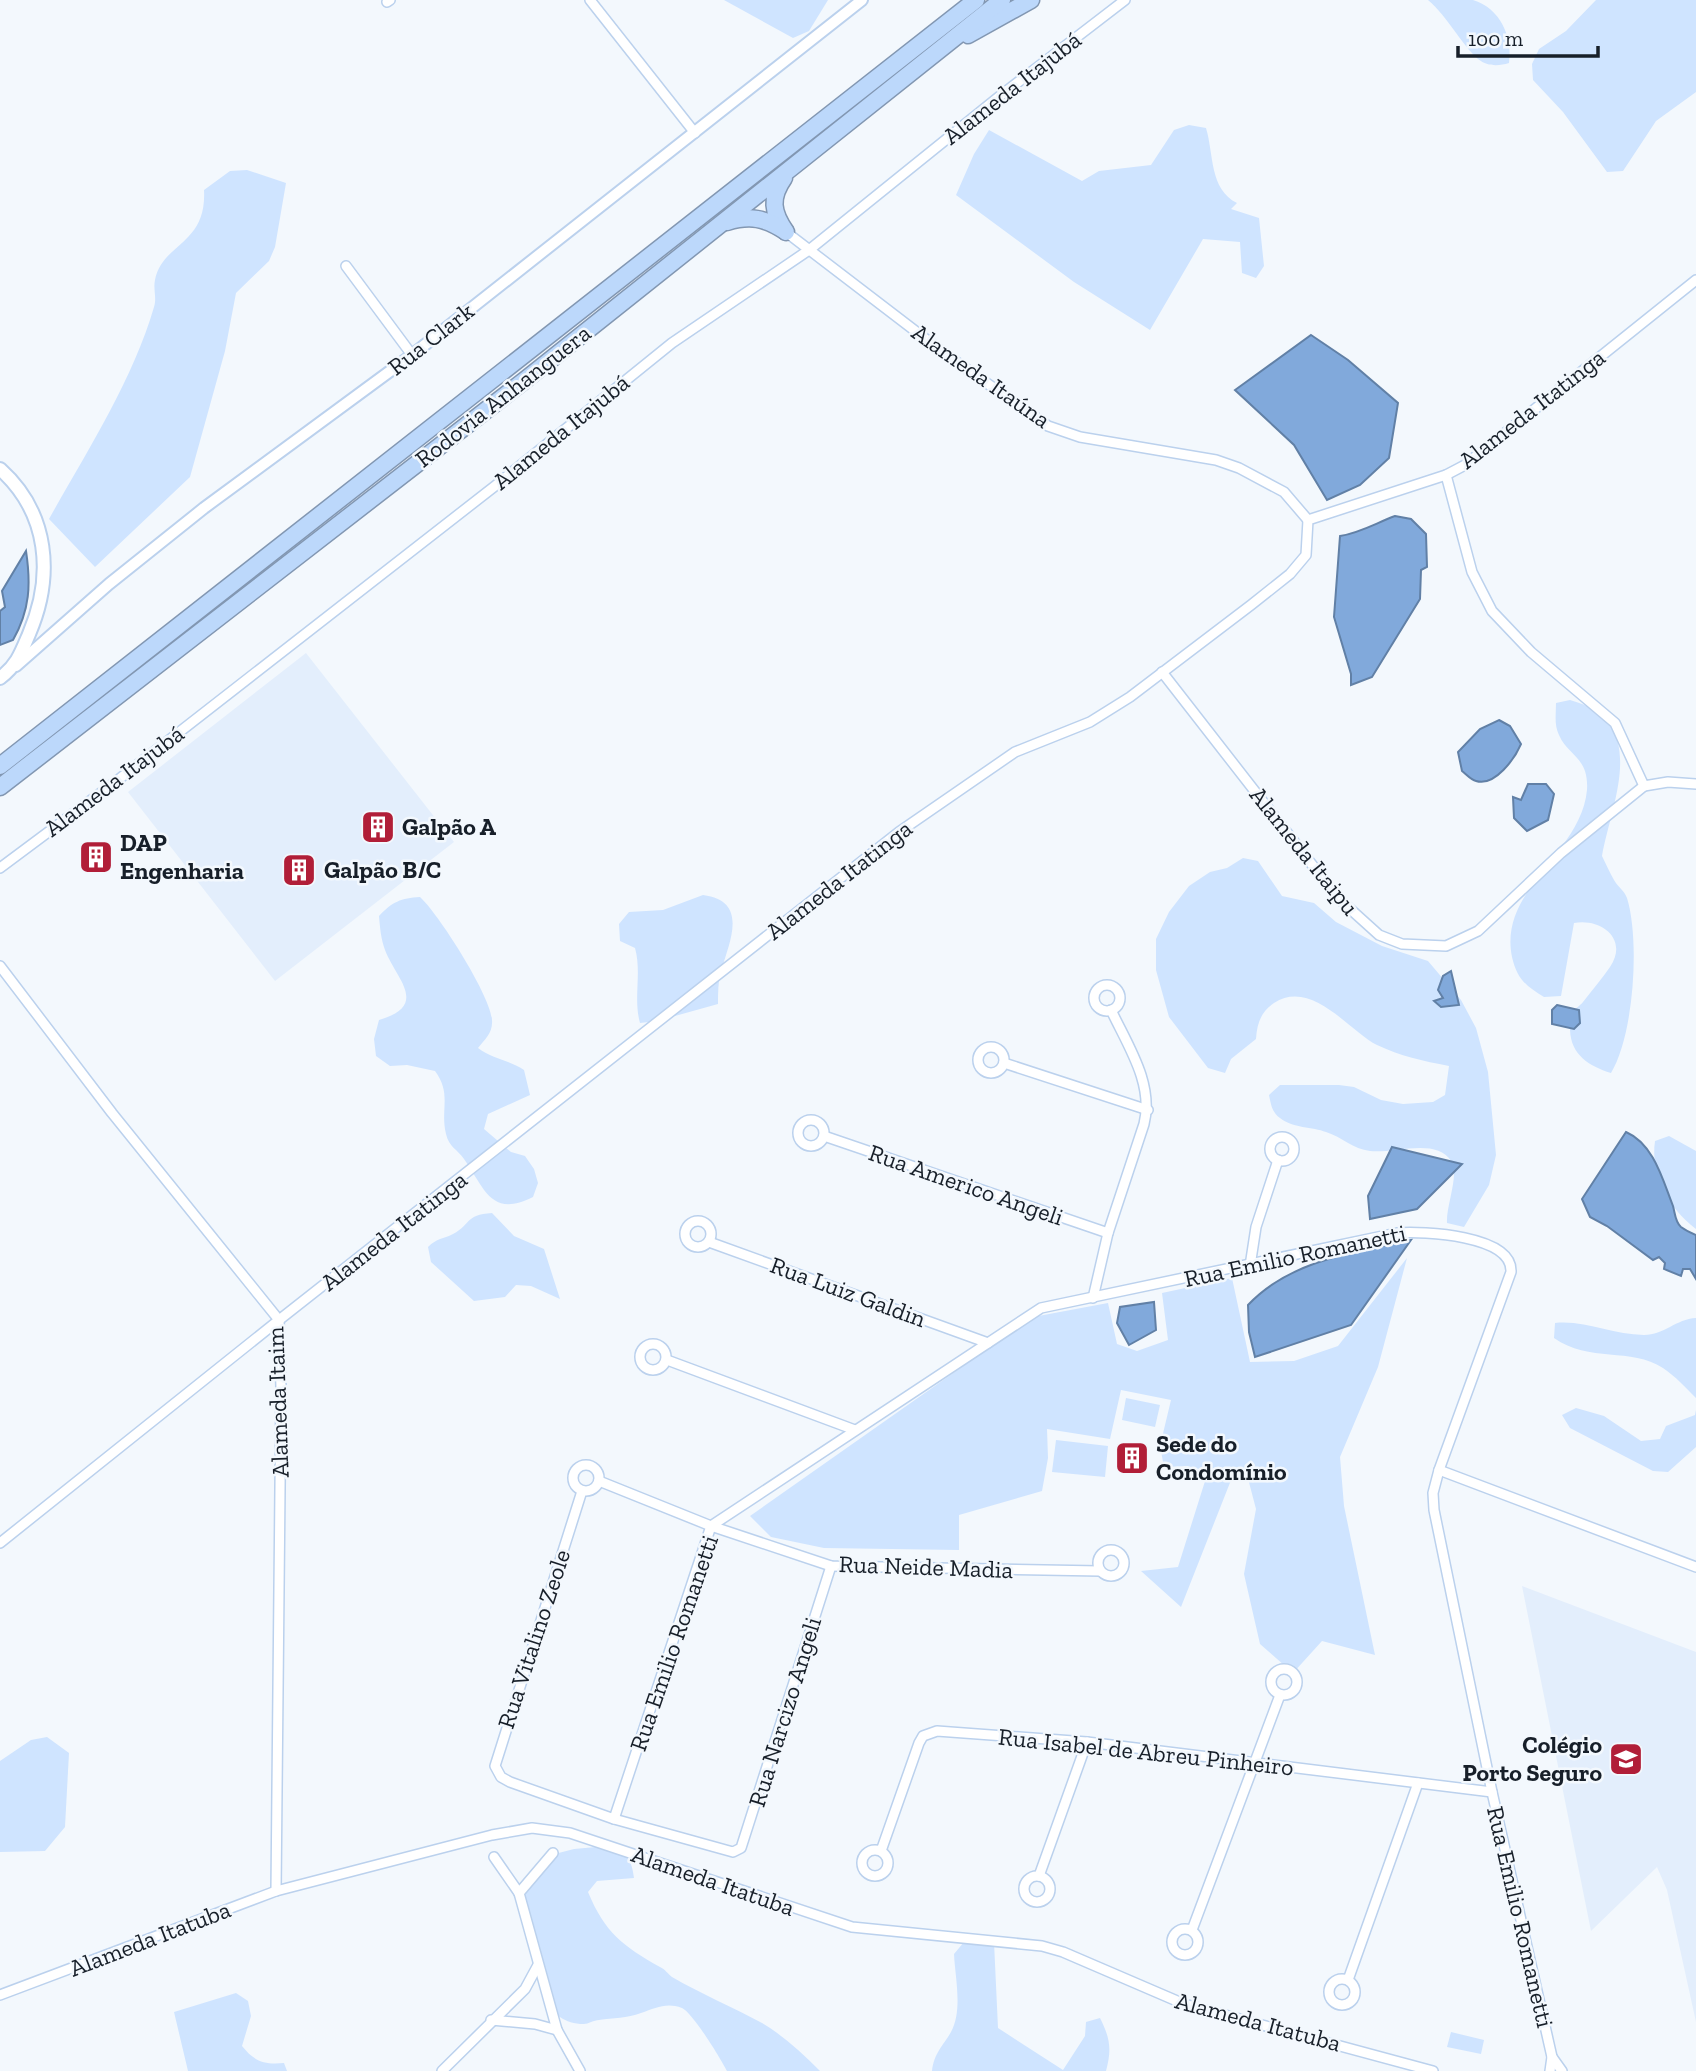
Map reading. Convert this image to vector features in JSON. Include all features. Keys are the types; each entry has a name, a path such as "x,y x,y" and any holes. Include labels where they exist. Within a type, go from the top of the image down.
{"highway":[{"name":"Rodovia Anhanguera","path":"1,765 976,0"},
{"name":"Rodovia Anhanguera","path":"0,787 525,380 1002,0"},
{"path":"941,48 988,26 1031,0"},
{"path":"786,232 776,216 773,199 792,167"},
{"path":"718,225 737,219 759,218 786,232"}],"main road":[{"path":"0,469 26,500 35,519 46,561 42,598 16,666"},
{"name":"Rua Clark","path":"0,678 16,666"}],"street":[{"path":"590,0 695,133"},
{"name":"Rua Clark","path":"16,666 109,584 204,508 412,355 862,0"},
{"name":"Alameda Itajubá","path":"0,868 114,783 495,486 672,343 809,250 1000,96 1125,0"},
{"name":"Alameda Itaúna","path":"786,232 969,371 1048,426 1080,437 1216,460 1240,468 1284,492 1308,520"},
{"path":"346,266 412,355"},
{"name":"Alameda Itatinga","path":"0,1544 279,1320 900,831 1015,752 1090,722 1163,672 1251,605 1306,555 1309,541 1308,520 1446,475 1465,465 1696,280"},
{"path":"1446,475 1472,572 1492,611 1531,652 1615,723 1644,786 1668,782 1696,784"},
{"name":"Alameda Itaipu","path":"1163,672 1338,898 1379,935 1402,944 1446,946 1478,931 1561,853 1624,806 1644,786"},
{"name":"Alameda Itaim","path":"0,966 112,1113 279,1320 282,1388 276,1891"},
{"path":"1093,1298 1108,1233 1147,1110 1144,1083 1111,1010"},
{"path":"1004,1063 1147,1110"},
{"name":"Rua Americo Angeli","path":"824,1136 1108,1233"},
{"path":"1250,1266 1256,1227 1278,1160"},
{"name":"Rua Emilio Romanetti","path":"614,1819 711,1526 1041,1308 1418,1231 1472,1240 1506,1255 1511,1272 1439,1470 1433,1493 1434,1510 1492,1792 1552,2057 1550,2071"},
{"name":"Rua Luiz Galdin","path":"709,1242 988,1343"},
{"path":"667,1360 855,1430"},
{"name":"Rua Vitalino Zeole","path":"599,1481 598,1472 592,1466 579,1466 572,1477 575,1485 582,1491 496,1757 498,1773 510,1782 614,1819"},
{"path":"1439,1470 1696,1567"},
{"path":"582,1491 590,1491 599,1481"},
{"name":"Rua Neide Madia","path":"599,1481 711,1526 831,1566 1100,1571"},
{"name":"Rua Narcizo Angeli","path":"614,1819 733,1852 741,1848 831,1566"},
{"path":"1192,1930 1280,1695"},
{"name":"Rua Isabel de Abreu Pinheiro","path":"881,1851 919,1743 930,1733 1087,1742 1492,1792"},
{"path":"1039,1876 1087,1742"},
{"path":"1348,1980 1418,1783"},
{"name":"Alameda Itatuba","path":"0,1996 276,1891 482,1838 532,1828 551,1829 710,1878 852,1927 1042,1947 1062,1952 1184,2004 1433,2071"},
{"path":"519,1893 553,1853"},
{"path":"494,1857 519,1893 557,2030 580,2071"},
{"path":"442,2071 525,1989 538,1965"},
{"path":"491,2020 536,2024 557,2030"},
{"name":"Rua Emilio Romanetti","path":"1552,2057 1562,2071"}],"shaded area":[{"path":"724,0 828,0 809,31 793,38"},
{"path":"1428,0 1473,0 1491,10 1503,25 1509,43 1509,63 1494,65 1478,59"},
{"path":"1596,0 1696,0 1696,92 1656,121 1623,171 1607,172 1563,112 1533,80 1532,64 1539,49 1566,31"},
{"path":"1189,125 1206,128 1217,180 1221,189 1237,203 1231,209 1259,218 1264,266 1256,278 1242,273 1240,242 1203,239 1150,330 1074,282 956,195 974,154 989,130 1082,181 1099,171 1151,165 1174,130"},
{"path":"247,170 286,183 275,247 269,261 236,293 225,351 190,477 95,567 49,519 108,416 134,362 154,307 159,268 199,222 204,190 230,171"},
{"path":"306,653 454,842 275,981 128,792"},
{"path":"1570,700 1595,711 1611,726 1618,745 1618,788 1602,856 1627,898 1634,962 1630,1012 1619,1056 1611,1073 1595,1067 1578,1053 1570,1030 1572,1013 1604,976 1615,957 1614,939 1609,933 1594,924 1574,923 1561,996 1544,997 1532,989 1523,981 1512,957 1511,933 1517,911 1528,891 1571,834 1581,813 1587,790 1585,770 1563,742 1556,727 1556,703"},
{"path":"1243,858 1258,861 1282,896 1314,903 1336,922 1382,946 1428,961 1461,1000 1476,1028 1488,1072 1496,1155 1489,1185 1464,1227 1447,1223 1454,1174 1451,1161 1444,1154 1425,1148 1364,1150 1326,1132 1285,1121 1277,1116 1269,1095 1280,1085 1339,1085 1354,1087 1381,1100 1403,1104 1433,1102 1445,1095 1449,1066 1386,1049 1316,1002 1302,997 1288,997 1266,1010 1259,1023 1256,1039 1231,1059 1225,1073 1208,1068 1169,1017 1156,970 1156,939 1169,912 1189,886 1210,872 1227,868"},
{"path":"703,895 726,905 733,924 720,975 718,1004 640,1023 637,1004 637,957 635,948 620,941 619,924 629,912 663,910"},
{"path":"420,897 439,920 474,975 489,1008 491,1029 478,1048 524,1070 530,1095 488,1114 484,1129 511,1152 525,1156 534,1169 538,1183 533,1197 519,1203 507,1204 491,1197 449,1142 445,1125 443,1087 435,1071 407,1065 390,1066 376,1056 374,1039 379,1020 403,1007 406,999 405,990 384,946 379,916 397,902"},
{"path":"1669,1136 1696,1151 1696,1229 1678,1212 1659,1179 1654,1154 1655,1141"},
{"path":"492,1213 514,1236 544,1249 560,1299 531,1286 516,1285 505,1297 474,1301 431,1262 428,1247 431,1244 453,1234 472,1218"},
{"path":"1407,1258 1378,1367 1340,1457 1344,1506 1375,1655 1322,1641 1293,1673 1260,1644 1244,1574 1256,1509 1246,1471 1235,1470 1181,1607 1141,1571 1178,1567 1206,1478 1188,1466 1164,1467 1160,1446 1171,1400 1121,1390 1110,1439 1047,1429 1048,1458 1042,1491 959,1515 959,1550 824,1548 771,1537 750,1516 1033,1317 1108,1303 1117,1344 1137,1351 1168,1340 1162,1293 1232,1278 1250,1362 1294,1361 1338,1346"},
{"path":"1696,1318 1696,1398 1672,1375 1651,1362 1581,1350 1554,1338 1555,1323 1644,1335"},
{"path":"1126,1398 1160,1405 1155,1427 1122,1420"},
{"path":"1576,1408 1604,1416 1641,1441 1660,1439 1666,1426 1695,1415 1696,1410 1696,1447 1668,1472 1653,1471 1570,1428 1562,1415"},
{"path":"1056,1440 1108,1446 1105,1477 1052,1472"},
{"name":"Colégio Porto Seguro","path":"1522,1586 1696,1652 1696,2022 1667,1890 1657,1867 1591,1931"},
{"path":"47,1737 69,1753 65,1827 45,1851 0,1852 0,1761 31,1740"},
{"path":"607,1846 627,1857 634,1878 597,1881 588,1892 601,1918 616,1937 672,1977 770,2028 820,2071 727,2071 687,2011 676,2006 661,2006 630,2016 584,2024 560,2017 552,2009 541,1989 525,1924 523,1912 526,1893 547,1856 574,1849"},
{"path":"964,1942 994,1942 998,2028 1063,2070 1085,2036 1086,2022 1100,2018 1109,2044 1106,2071 932,2071 937,2054 955,2023 957,1983 954,1954"},
{"path":"236,1993 248,2001 251,2016 242,2046 260,2061 284,2063 287,2071 188,2071 174,2012"},
{"path":"1451,2032 1484,2040 1481,2054 1447,2047"}],"water":[{"path":"1311,335 1348,360 1398,403 1389,458 1360,485 1327,500 1294,445 1235,390"},
{"path":"1395,516 1411,519 1426,534 1427,567 1421,570 1420,599 1372,677 1351,685 1351,674 1334,617 1340,536"},
{"path":"26,551 29,586 23,618 13,640 0,645 0,611 5,607 2,591"},
{"path":"1499,720 1510,726 1521,744 1514,757 1497,776 1483,782 1474,780 1462,771 1458,752 1480,729"},
{"path":"1528,784 1546,784 1554,794 1548,820 1527,831 1514,818 1513,797 1521,800"},
{"path":"1451,971 1459,1005 1441,1007 1434,1001 1443,998 1438,990 1443,976"},
{"path":"1557,1005 1579,1010 1580,1023 1574,1029 1552,1024 1552,1010"},
{"path":"1626,1132 1644,1145 1651,1154 1679,1225 1696,1235 1696,1279 1690,1269 1683,1269 1681,1276 1664,1269 1665,1263 1659,1257 1653,1260 1607,1226 1590,1217 1582,1199"},
{"path":"1392,1147 1462,1164 1417,1209 1370,1219 1368,1196"},
{"path":"1411,1240 1351,1325 1255,1357 1249,1332 1248,1305 1264,1290 1303,1268 1324,1260"},
{"path":"1154,1302 1156,1330 1129,1345 1117,1323 1120,1307"}],"place":[{"name":"Galpão A","path":"378,827"},
{"name":"DAP Engenharia","path":"96,857"},
{"name":"Galpão B/C","path":"299,870"},
{"name":"Sede do Condomínio","path":"1132,1458"},
{"name":"Colégio Porto Seguro","path":"1626,1759"}]}
